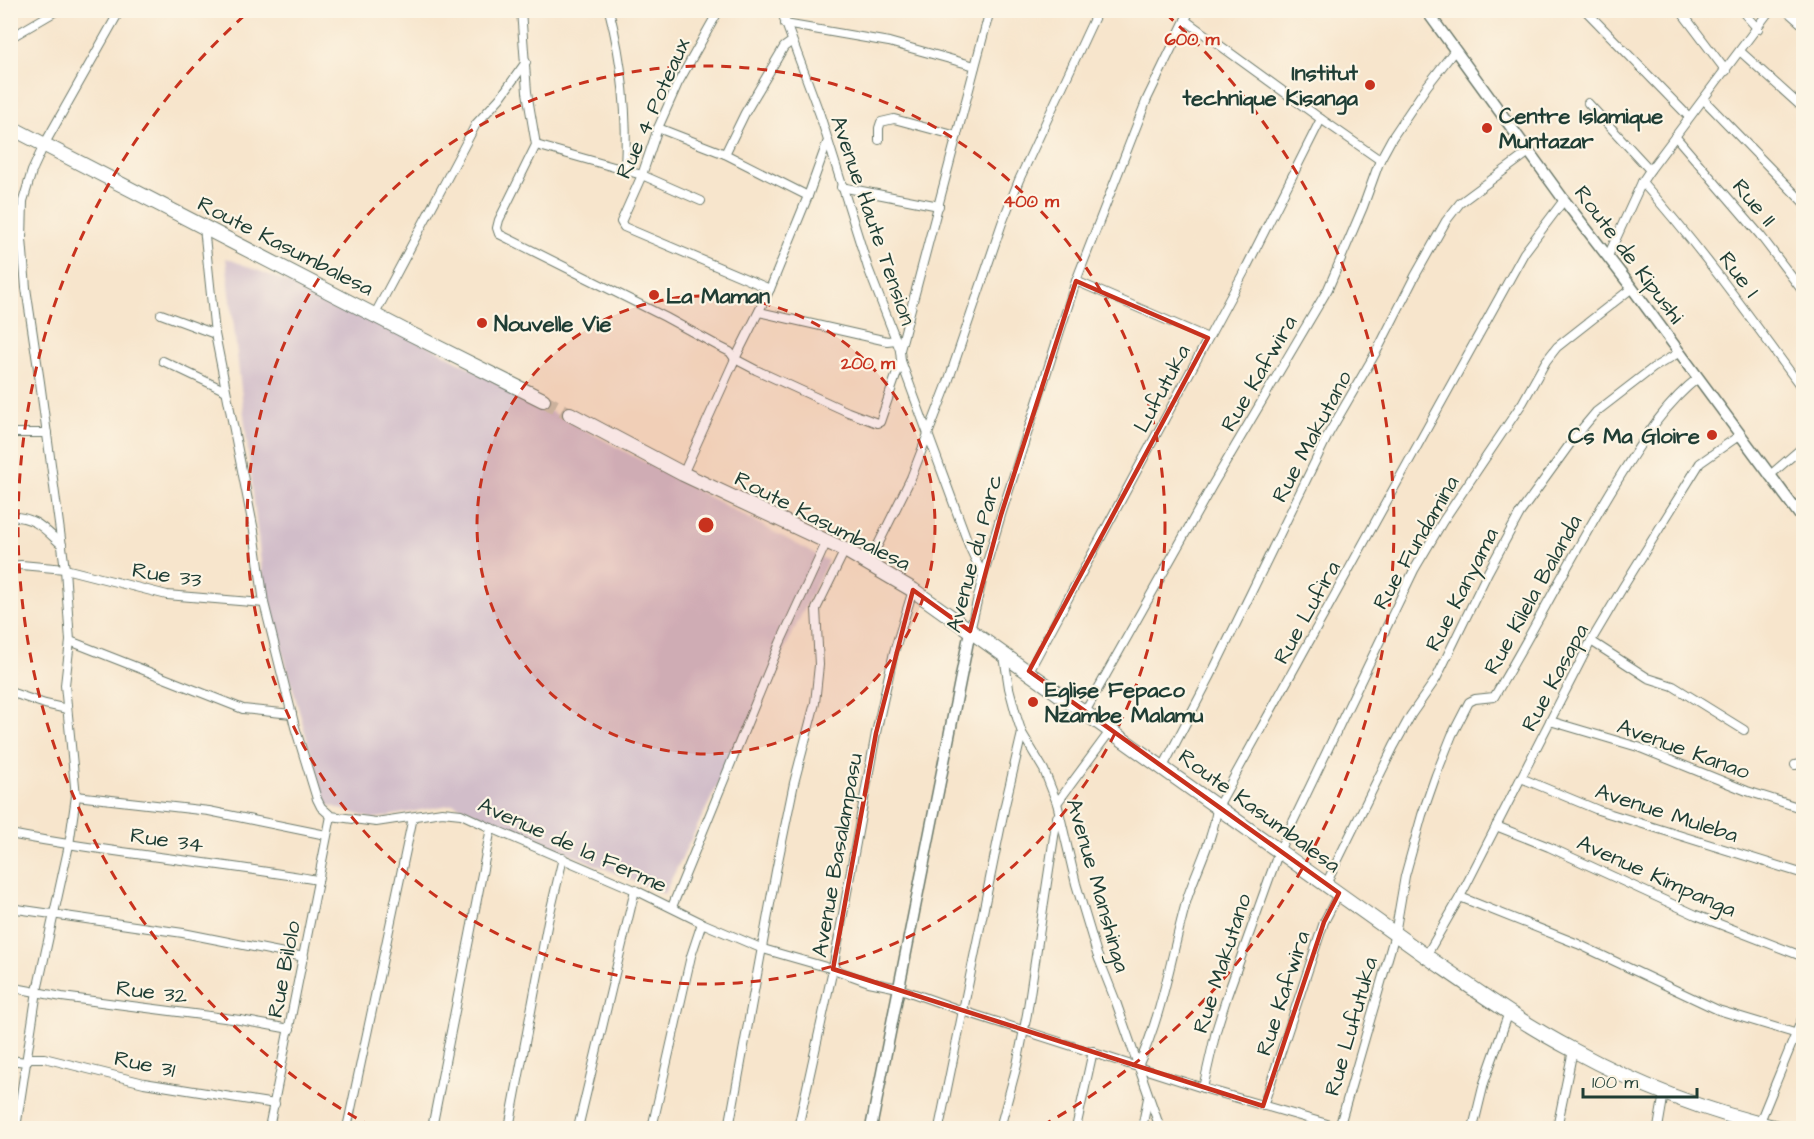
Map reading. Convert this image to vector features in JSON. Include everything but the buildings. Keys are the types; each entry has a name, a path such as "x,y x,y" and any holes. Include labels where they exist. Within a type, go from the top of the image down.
{"highway":[{"name":"Route Kasumbalesa","path":"10,127 543,400"},
{"name":"Route Kasumbalesa","path":"570,414 683,474 845,550 913,590 1426,956 1509,1012 1573,1050 1664,1093 1759,1126 1778,1128"}],"main road":[{"name":"Route de Kipushi","path":"1426,10 1803,521"},
{"name":"Avenue du Parc","path":"871,1128 970,631"}],"street":[{"path":"10,38 58,10"},
{"path":"16,1128 37,991 69,845 76,796 67,709 66,678 70,641 65,569 26,288 22,249 23,201 32,171 44,145 120,10"},
{"path":"521,10 527,92 536,145 499,220 496,228 499,234 675,322 730,352 735,359 848,412 877,423 880,422 901,361"},
{"path":"609,10 622,68 626,110 625,170"},
{"name":"Rue 4 Poteaux","path":"719,10 678,83 621,222 624,227 770,289"},
{"name":"Avenue Haute Tension","path":"781,10 828,141 867,268 900,350 901,361 970,548 983,576"},
{"path":"900,350 990,10"},
{"path":"869,563 911,478 947,385 998,234 1019,180 1098,10"},
{"name":"Avenue du Parc","path":"970,631 1001,515 1076,281 1147,99 1190,10"},
{"path":"1585,10 1689,117"},
{"path":"1680,10 1726,71"},
{"path":"1741,10 1758,29"},
{"path":"1608,256 1642,182 1689,117 1741,52 1770,10"},
{"path":"1786,10 1803,26"},
{"path":"1185,20 1380,160"},
{"path":"785,24 889,42 975,66"},
{"path":"725,154 745,113 784,47 791,42"},
{"name":"Rue Kafwira","path":"1085,712 1213,484 1328,289 1363,207 1380,160 1410,112 1455,50"},
{"path":"1741,52 1803,109"},
{"path":"375,314 476,124 500,98 526,62"},
{"path":"1704,100 1803,203"},
{"path":"1588,103 1650,170"},
{"path":"879,140 879,128 886,119 894,119 957,136"},
{"name":"Lufutuka","path":"1029,671 1245,270 1321,119"},
{"path":"658,128 725,154 808,196"},
{"name":"Rue II","path":"1675,136 1760,235 1803,293"},
{"path":"683,474 735,359 770,289 828,141"},
{"path":"536,145 642,175 701,201"},
{"name":"Rue Makutano","path":"1163,767 1210,677 1329,433 1379,347 1446,221 1460,203 1529,152"},
{"name":"Rue I","path":"1642,182 1670,213 1721,278 1803,391"},
{"path":"841,187 939,206"},
{"name":"Rue Lufira","path":"1138,1066 1157,1018 1186,904 1215,827 1217,808 1518,264 1544,224 1564,200"},
{"path":"204,227 215,334 254,531 264,603 316,799 331,816"},
{"path":"1076,281 1208,338"},
{"name":"Rue Fundamina","path":"1279,851 1414,570 1443,521 1557,347 1632,288"},
{"path":"759,312 887,341 896,340"},
{"path":"161,314 215,334"},
{"name":"Rue Kanyama","path":"1326,884 1394,746 1411,715 1436,679 1488,572 1520,513 1596,412 1653,368 1680,352"},
{"path":"163,361 226,391"},
{"name":"Rue Kilela Balanda","path":"1395,934 1405,876 1422,815 1452,735 1469,702 1494,697 1616,483 1669,405 1684,388 1698,378"},
{"path":"10,433 47,433"},
{"name":"Rue Kasapa","path":"1426,956 1460,897 1592,641 1700,463 1740,435"},
{"path":"1769,476 1803,446"},
{"path":"10,516 28,517 62,545"},
{"path":"672,907 780,643 827,541"},
{"path":"729,1128 794,783 815,703 819,665 816,609 845,550"},
{"name":"Rue 33","path":"10,566 65,569 167,595 264,603"},
{"name":"Avenue Basalampasu","path":"798,1128 833,969 876,733 894,652 913,590"},
{"path":"70,641 243,709 292,714"},
{"path":"1592,641 1648,678 1673,686 1744,730"},
{"name":"Avenue Manshinga","path":"1003,653 1009,688 1022,733 1044,770 1057,803 1076,884 1097,954 1160,1128"},
{"path":"10,692 67,709"},
{"name":"Avenue Kanao","path":"1550,721 1638,747 1747,791 1803,809"},
{"path":"1057,803 1111,730"},
{"path":"939,1128 1005,805 1022,733"},
{"name":"Avenue Muleba","path":"1521,778 1598,810 1803,874"},
{"path":"76,796 209,811 326,835"},
{"name":"Avenue de la Ferme","path":"331,816 376,822 442,812 461,814 635,890 762,949 833,969 869,982 898,988 1203,1088 1340,1128"},
{"path":"1000,1128 1023,1030 1058,813"},
{"name":"Rue Bilolo","path":"269,1128 331,816"},
{"path":"347,1128 413,817"},
{"name":"Avenue Kimpanga","path":"1496,826 1549,847 1696,915 1803,957"},
{"path":"432,1128 491,828"},
{"name":"Rue 34","path":"10,834 69,845 251,868 318,880"},
{"name":"Rue Makutano","path":"1203,1088 1216,1031 1227,996 1279,851"},
{"path":"508,1128 562,858"},
{"path":"578,1128 635,890"},
{"name":"Rue Kafwira","path":"1263,1106 1324,922 1339,893"},
{"path":"1460,897 1589,948 1718,1010 1800,1035"},
{"path":"10,908 183,933 304,957"},
{"path":"652,1128 691,956 702,923"},
{"name":"Rue Lufutuka","path":"1340,1128 1395,934"},
{"name":"Rue 32","path":"10,987 62,997 240,1020 290,1029"},
{"path":"1473,1128 1484,1083 1509,1012"},
{"path":"1759,1126 1800,1035 1803,1014"},
{"path":"1557,1128 1573,1050"},
{"path":"1076,1128 1093,1051"},
{"name":"Rue 31","path":"10,1060 26,1062 30,1058 44,1058 144,1083 275,1104"},
{"path":"1658,1128 1664,1093"},
{"path":"1142,1128 1148,1096"}],"highlighted area":[{"path":"1076,281 1208,338 1029,671 1339,893 1324,922 1263,1106 833,969 876,733 913,590 970,631 1001,515"}],"shaded area":[{"path":"226,258 374,316 828,561 664,894 454,804 373,819 325,804 263,581"}],"tunnel":[{"path":"543,400 570,414"}],"place":[{"name":"Institut technique Kisanga","path":"1370,85"},
{"name":"Centre Islamique Muntazar","path":"1487,128"},
{"name":"La Maman","path":"654,295"},
{"name":"Nouvelle Vie","path":"482,323"},
{"name":"Cs Ma Gloire","path":"1712,435"},
{"name":"Eglise Fepaco Nzambe Malamu","path":"1033,702"}]}
